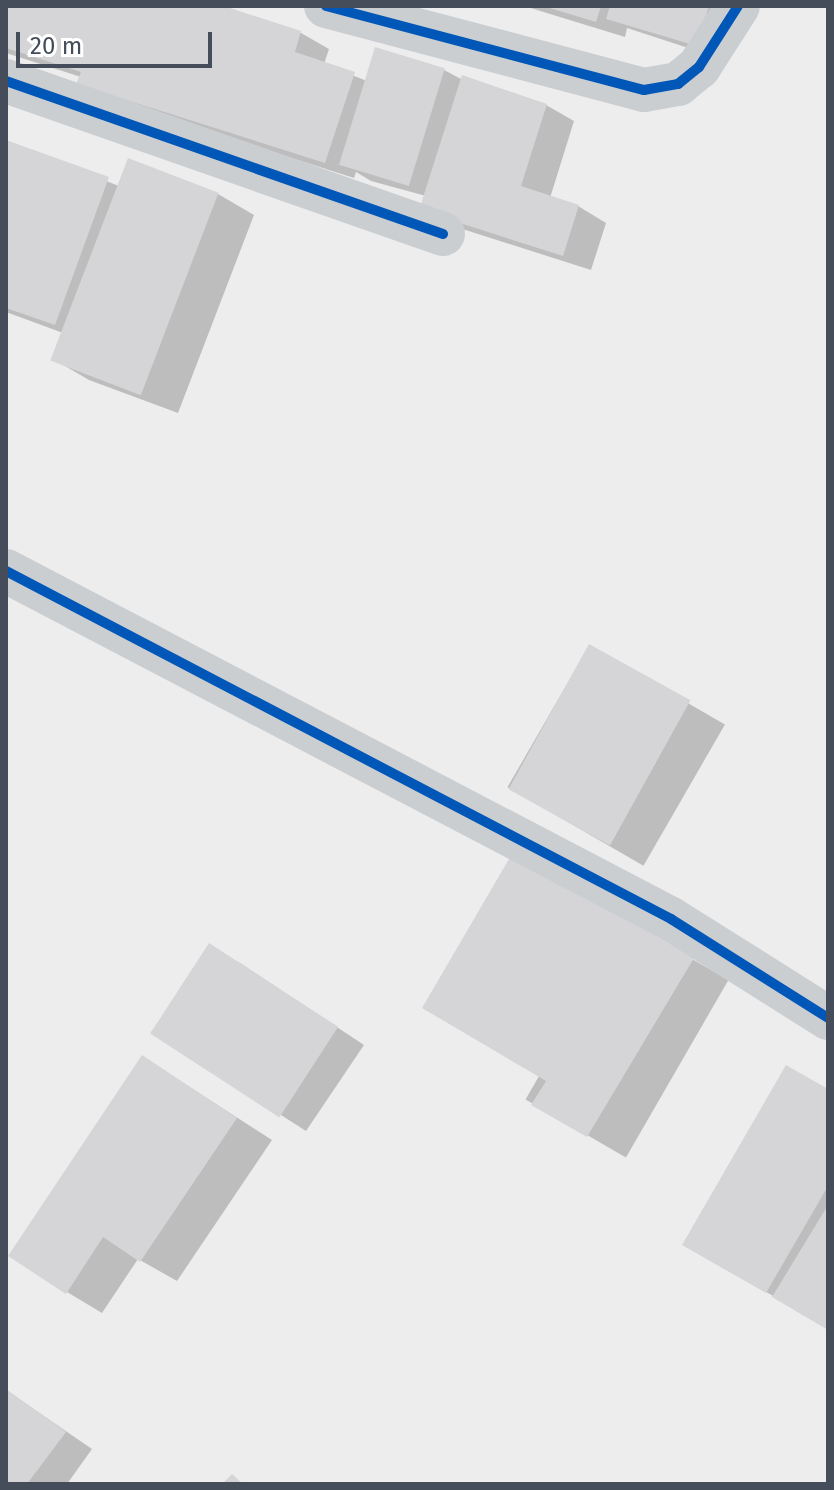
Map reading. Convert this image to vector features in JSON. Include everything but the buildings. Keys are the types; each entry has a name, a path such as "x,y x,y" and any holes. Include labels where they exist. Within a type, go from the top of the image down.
{"street":[{"path":"326,6 644,90 678,84 699,67 738,6"},
{"path":"6,81 443,234"},
{"path":"6,571 671,919 828,1018"}],"cycle path":[{"path":"326,6 644,90 678,84 699,67 738,6"},
{"path":"6,81 443,234"},
{"path":"6,571 671,919 828,1018"}]}
